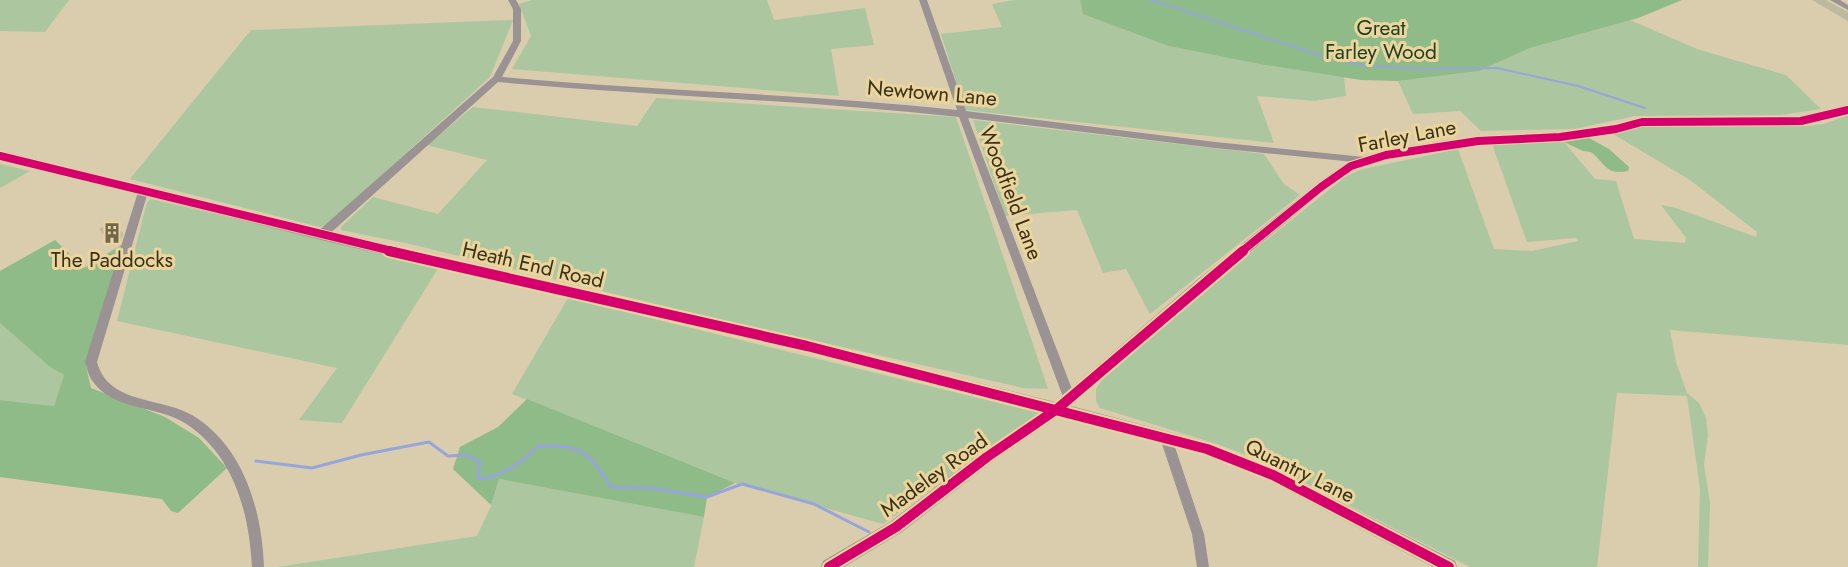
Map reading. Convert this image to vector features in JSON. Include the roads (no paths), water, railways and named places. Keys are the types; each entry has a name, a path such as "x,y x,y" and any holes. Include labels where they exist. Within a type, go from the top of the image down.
{"street":[{"path":"321,235 496,79 517,41 517,9 512,0"},
{"name":"Woodfield Lane","path":"923,0 1063,403"},
{"path":"1834,0 1848,8"},
{"name":"Newtown Lane","path":"496,79 615,90 848,103 962,113 1225,146 1364,160"},
{"name":"Farley Lane","path":"1063,403 1202,284 1322,187 1351,166 1364,160 1465,142 1498,138 1560,137 1616,129 1642,122 1801,121 1848,110"},
{"name":"Heath End Road","path":"0,156 321,235 1063,403"},
{"path":"142,192 91,362 92,372 96,380 108,389 129,399 180,415 202,429 213,440 242,478 258,542 258,567"},
{"name":"Quantry Lane","path":"1063,403 1236,459 1273,475 1449,567"},
{"name":"Madeley Road","path":"830,567 896,527 987,457 1063,403"},
{"path":"1166,438 1198,534 1203,567"}],"waterway":[{"path":"1151,0 1319,55 1361,65 1423,69 1497,68 1578,86 1645,108"},
{"path":"256,461 312,468 361,455 429,442 448,456 466,455 480,462 478,479 496,475 511,468 538,446 564,447 574,449 590,458 611,487 651,488 707,497 742,484 814,504 869,532"}],"place":[{"name":"The Paddocks","path":"112,233"}],"park label":[{"name":"Great Farley Wood","path":"1381,40"}]}
